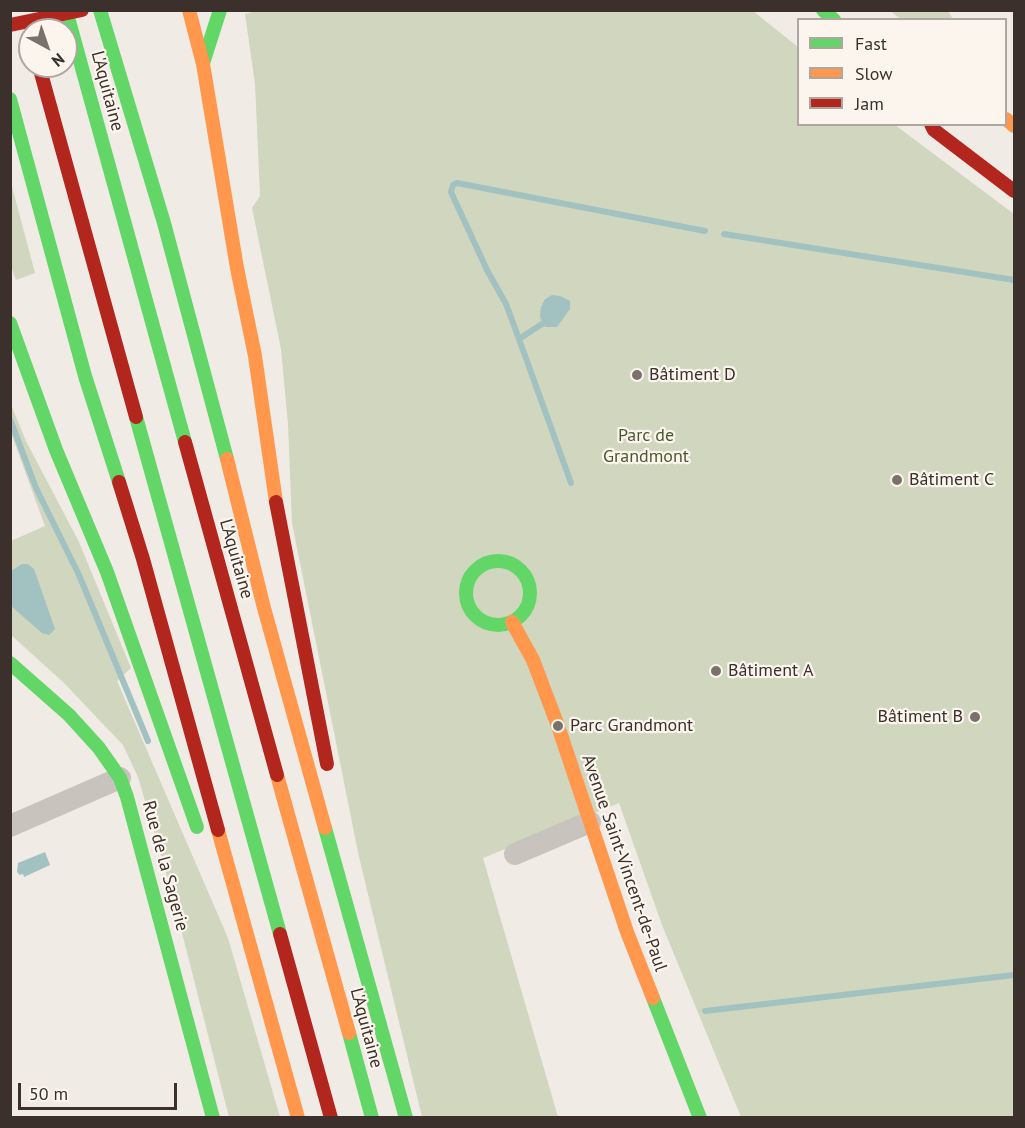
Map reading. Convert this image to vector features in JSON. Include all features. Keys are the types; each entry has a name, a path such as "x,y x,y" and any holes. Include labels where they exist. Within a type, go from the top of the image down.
{"main road":[{"name":"L'Aquitaine","path":"66,10 372,1118"},
{"path":"10,25 82,10"},
{"path":"100,10 198,346 264,608 406,1118"},
{"path":"189,10 202,64 237,268 255,356 274,494 331,783"},
{"path":"202,64 220,10"},
{"path":"42,78 331,1118"},
{"path":"10,99 85,376 143,559 298,1118"},
{"path":"932,126 934,130 1014,191"},
{"path":"10,323 56,450 107,572 202,841"},
{"path":"495,561 513,564 526,577 530,585 528,604 524,612 512,622 494,624 485,622 477,617 467,601 466,592 472,575 486,563 495,561"},
{"name":"Avenue Saint-Vincent-de-Paul","path":"512,622 532,660 558,726 627,932 700,1118"},
{"name":"Rue de la Sagerie","path":"10,663 69,715 99,748 120,778 128,797 213,1118"},
{"path":"337,817 349,916"},
{"path":"228,917 272,1021"}],"street":[{"path":"10,826 120,778"},
{"path":"515,854 590,822"}],"green space":[{"name":"Parc de Grandmont","path":"260,10 753,11 797,46 797,126 896,126 1014,214 1014,1117 741,1117 662,925 619,803 483,858 558,1117 422,1117 359,857 292,523 288,424 281,349 252,208 260,196 255,84 245,14"},
{"path":"890,11 948,11 952,18 900,18"},
{"path":"10,179 35,273 16,280 10,264"},
{"path":"10,402 26,441 79,542 131,668 117,681 228,938 280,1117 229,1117 171,890 138,777 123,745 63,682 11,635 11,541 45,526 11,433"}],"water":[{"path":"552,295 570,301 570,309 557,327 545,327 540,317 541,307 545,299"},
{"path":"22,564 28,564 34,569 55,629 49,635 42,633 11,606 11,571"},
{"path":"45,852 50,865 24,877 23,874 20,875 17,872 18,863"}],"waterway":[{"path":"519,339 506,304 487,270 451,192 453,185 457,183 705,231"},
{"path":"724,234 1014,280"},
{"path":"548,320 519,339 571,483"},
{"path":"10,419 36,488 79,575 148,741"},
{"path":"705,1011 1014,975"}],"traffic: fast":[{"path":"66,10 185,442"},
{"path":"100,10 164,223 227,459"},
{"path":"203,63 220,10"},
{"path":"823,10 832,18"},
{"path":"10,99 85,376 119,482"},
{"path":"10,323 56,450 107,572 197,827"},
{"path":"136,417 280,934"},
{"path":"498,561 516,567 524,575 530,593 524,611 516,619 498,625 480,619 472,611 466,593 472,575 480,567 498,561"},
{"path":"10,663 69,715 99,748 120,778 213,1118"},
{"path":"325,828 406,1118"},
{"path":"653,998 700,1118"},
{"path":"349,1033 372,1118"}],"traffic: slow":[{"path":"189,10 203,64 237,268 255,356 276,502"},
{"path":"1007,120 1014,126"},
{"path":"227,459 264,608 325,828"},
{"path":"512,622 533,660 558,726 627,932 653,998"},
{"path":"277,775 349,1033"},
{"path":"218,830 298,1118"}],"traffic: jam":[{"path":"10,25 82,10"},
{"path":"42,78 136,417"},
{"path":"932,126 934,130 1014,191"},
{"path":"185,442 277,775"},
{"path":"119,482 143,559 218,830"},
{"path":"276,502 327,764"},
{"path":"280,934 331,1118"}],"place":[{"name":"Bâtiment D","path":"637,375"},
{"name":"Bâtiment C","path":"897,480"},
{"name":"Bâtiment A","path":"716,671"},
{"name":"Bâtiment B","path":"975,717"},
{"name":"Parc Grandmont","path":"558,726"}]}
